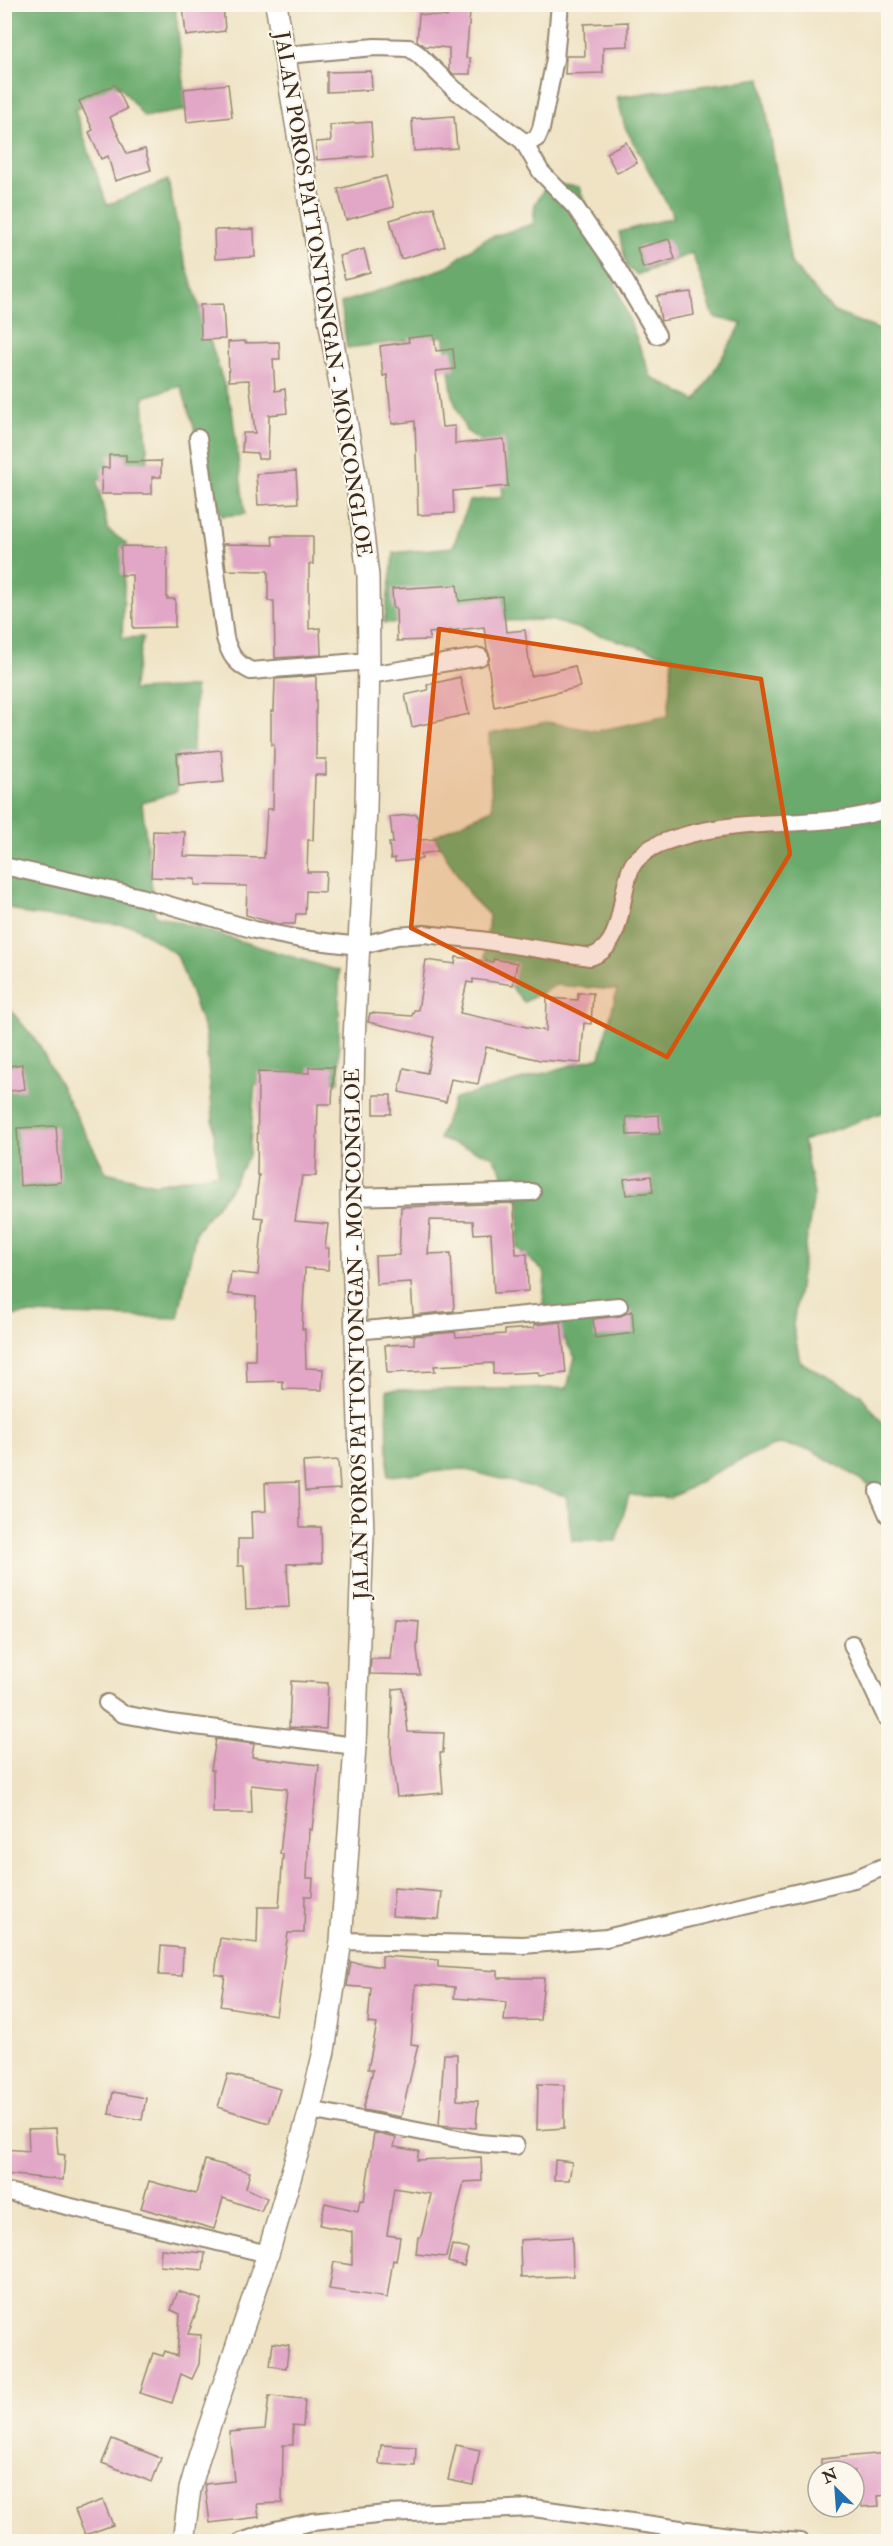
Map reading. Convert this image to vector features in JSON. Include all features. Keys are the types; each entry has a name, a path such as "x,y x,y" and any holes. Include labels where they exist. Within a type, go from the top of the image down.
{"street":[{"name":"JALAN POROS PATTONTONGAN - MONCONGLOE","path":"183,2541 190,2489 200,2454 268,2254 310,2110 324,2051 341,1941 355,1746 363,1534 351,1197 354,1039 366,809 368,576 357,485 276,4"},
{"path":"523,141 532,141 537,138 541,129 555,59 560,4"},
{"path":"286,55 375,47 409,48 418,54 454,89 523,141 541,172 575,207 617,268 657,335"},
{"path":"198,438 225,638 230,654 238,664 250,671 369,668 480,657"},
{"path":"4,866 141,897 255,930 300,939 359,946 397,936 424,934 590,957 598,955 613,937 632,866 651,848 666,840 710,829 832,819 888,809"},
{"path":"351,1197 532,1192"},
{"path":"355,1331 619,1306"},
{"path":"878,1492 888,1515"},
{"path":"852,1644 888,1718"},
{"path":"107,1703 123,1714 171,1723 355,1746"},
{"path":"341,1941 524,1945 606,1938 854,1879 888,1865"},
{"path":"310,2110 479,2143 516,2146"},
{"path":"4,2191 268,2254"},
{"path":"241,2541 275,2530 312,2522 386,2514 534,2508 736,2537 800,2541"}],"highlighted area":[{"path":"439,629 761,679 790,854 667,1057 411,928"}],"green space":[{"path":"5,5 175,5 187,110 144,117 119,85 75,110 107,205 168,180 183,255 232,410 245,514 222,516 181,386 144,397 148,465 97,481 108,530 126,543 122,638 143,637 132,690 195,687 193,752 174,762 177,791 142,803 155,915 339,971 339,1082 255,1084 249,1156 230,1189 196,1231 178,1318 25,1314 5,1317 4,1002 38,1043 106,1172 155,1184 218,1173 205,1032 177,955 134,926 26,914 4,905"},
{"path":"761,78 791,263 834,312 888,333 888,1046 884,1112 803,1141 814,1194 793,1325 800,1362 860,1394 888,1430 888,1486 869,1485 812,1450 778,1444 724,1468 671,1498 629,1495 616,1541 572,1541 566,1496 463,1469 388,1476 387,1390 567,1388 575,1357 543,1304 545,1273 517,1248 520,1202 492,1156 439,1139 454,1099 600,1057 617,990 556,985 524,1002 485,956 489,915 471,897 434,836 492,809 489,734 547,722 597,731 668,716 672,657 550,620 384,623 394,553 453,547 469,501 503,497 499,453 466,431 453,398 444,336 347,348 341,303 445,268 485,239 533,224 535,204 548,183 579,187 651,377 696,401 742,324 714,317 692,253 637,275 627,267 619,232 674,217 625,127 617,97"}],"building":[{"path":"223,4 225,31 186,36 183,6"},
{"path":"448,11 470,13 466,58 470,58 470,74 453,74 449,69 449,48 425,46 417,41 419,14 447,17"},
{"path":"628,22 628,46 603,47 603,73 565,74 566,56 585,56 584,24"},
{"path":"371,71 372,90 327,92 327,72"},
{"path":"115,84 127,109 110,117 127,154 145,149 151,170 115,181 108,156 101,159 89,132 93,130 79,101"},
{"path":"228,84 232,117 187,122 184,89"},
{"path":"454,116 457,148 414,151 412,119"},
{"path":"371,122 373,156 317,160 316,142 331,141 330,125"},
{"path":"626,142 637,163 617,173 606,153"},
{"path":"386,176 394,207 346,220 338,189"},
{"path":"434,207 445,246 401,259 390,220"},
{"path":"254,229 255,257 215,259 214,230"},
{"path":"669,239 675,259 643,268 637,248"},
{"path":"364,249 370,272 345,279 339,256"},
{"path":"691,292 694,315 661,321 657,296"},
{"path":"223,304 225,339 201,340 200,305"},
{"path":"434,335 436,351 453,349 455,369 436,371 442,427 455,426 455,444 504,439 508,486 453,491 454,513 418,515 415,421 392,424 387,375 383,376 380,346 409,342 408,338"},
{"path":"245,341 245,343 279,342 280,359 273,359 275,391 285,389 287,413 269,415 268,459 258,459 257,453 242,452 243,433 255,433 249,380 229,381 228,342"},
{"path":"109,455 126,455 126,462 161,461 161,477 152,477 152,494 101,494 102,468 109,468"},
{"path":"296,471 298,503 258,505 256,474"},
{"path":"272,536 313,536 313,564 309,564 309,629 320,628 321,655 275,658 274,601 268,601 268,571 226,570 223,544 273,545"},
{"path":"121,546 167,547 167,599 175,599 175,627 133,628 132,575 121,575"},
{"path":"457,585 459,601 502,596 506,632 525,630 531,676 575,666 580,687 494,707 488,663 490,656 484,627 429,633 430,640 397,641 396,608 393,608 392,589"},
{"path":"316,676 316,759 326,759 326,775 315,775 313,840 308,840 307,872 326,872 325,892 306,891 305,914 296,914 295,924 277,924 246,915 247,886 195,885 195,879 151,877 153,831 185,832 184,856 264,858 267,809 273,809 274,745 271,745 271,711 274,711 275,679"},
{"path":"460,677 469,714 412,727 405,695 428,690 427,685"},
{"path":"221,750 224,782 179,786 177,754"},
{"path":"417,814 420,840 436,839 438,851 421,854 422,859 395,862 395,858 391,859 389,843 393,843 390,817"},
{"path":"456,957 517,963 513,985 473,979 473,983 467,982 460,1013 546,1031 547,998 578,1000 578,993 593,993 591,1024 584,1023 581,1063 540,1060 486,1047 478,1084 451,1079 446,1102 399,1092 404,1068 427,1073 434,1037 368,1022 370,1013 412,1016 414,1010 418,1010 426,960 455,964"},
{"path":"22,1064 25,1089 4,1092 4,1067"},
{"path":"309,1067 334,1067 332,1104 318,1104 316,1176 302,1176 295,1221 328,1224 325,1248 329,1248 328,1270 305,1268 302,1329 305,1329 306,1368 323,1369 322,1390 283,1389 283,1381 247,1382 246,1360 255,1360 256,1297 228,1294 231,1272 258,1275 263,1218 254,1217 259,1175 257,1175 258,1072 309,1073"},
{"path":"374,1095 391,1095 391,1114 374,1114"},
{"path":"659,1115 660,1134 627,1135 626,1117"},
{"path":"56,1126 61,1182 20,1186 17,1128"},
{"path":"651,1176 653,1192 626,1195 624,1179"},
{"path":"514,1203 516,1254 527,1254 528,1291 494,1293 491,1233 474,1234 473,1221 430,1220 428,1254 451,1253 454,1311 413,1315 411,1282 376,1284 375,1256 399,1255 401,1207"},
{"path":"632,1311 634,1333 595,1338 593,1319 620,1316"},
{"path":"561,1322 566,1373 539,1376 538,1372 493,1374 493,1363 434,1366 435,1371 387,1373 385,1345 414,1344 414,1336 455,1332 456,1337 505,1334 505,1330 534,1328 534,1325"},
{"path":"338,1460 340,1489 305,1491 303,1462"},
{"path":"299,1482 300,1527 321,1527 322,1563 287,1564 289,1607 246,1609 244,1566 238,1566 238,1539 252,1539 251,1512 266,1511 265,1483"},
{"path":"394,1619 419,1621 417,1649 420,1675 370,1674 371,1659 390,1659"},
{"path":"291,1681 328,1683 326,1729 289,1727"},
{"path":"403,1688 408,1732 444,1733 443,1753 440,1753 443,1793 397,1797 391,1752 393,1689"},
{"path":"216,1739 254,1744 252,1757 319,1765 312,1830 309,1829 307,1878 313,1878 312,1896 305,1896 304,1933 288,1933 276,2015 220,2006 225,1976 215,1974 220,1938 257,1943 258,1907 279,1907 283,1854 280,1854 287,1789 251,1785 252,1813 213,1813 213,1770 211,1770"},
{"path":"394,1888 442,1892 439,1919 392,1916"},
{"path":"161,1946 183,1948 182,1976 159,1975"},
{"path":"382,1956 438,1960 438,1967 498,1971 498,1978 544,1978 540,2020 504,2021 506,2002 454,1998 455,1987 416,1984 411,2044 418,2045 401,2117 363,2110 373,2070 368,2069 377,2024 368,2023 371,1988 347,1986 351,1962 382,1967"},
{"path":"444,2054 457,2054 457,2100 478,2101 476,2128 439,2125"},
{"path":"228,2074 280,2089 269,2123 218,2107"},
{"path":"538,2084 564,2085 564,2128 537,2130"},
{"path":"113,2092 146,2098 142,2120 109,2114"},
{"path":"56,2128 58,2154 65,2155 63,2180 4,2174 4,2149 29,2151 28,2129"},
{"path":"374,2133 396,2138 394,2147 419,2151 417,2160 481,2157 482,2181 464,2182 446,2257 416,2254 418,2237 421,2237 431,2194 394,2188 387,2235 400,2237 396,2261 393,2260 387,2298 329,2289 334,2262 352,2265 352,2232 320,2225 325,2203 358,2211 360,2200 364,2201"},
{"path":"205,2160 250,2172 246,2188 267,2198 261,2211 223,2198 214,2229 141,2208 149,2181 196,2194"},
{"path":"555,2160 572,2162 569,2180 554,2180"},
{"path":"572,2237 573,2276 521,2278 520,2240"},
{"path":"452,2245 468,2249 464,2266 448,2262"},
{"path":"161,2249 205,2253 203,2270 160,2266"},
{"path":"178,2291 201,2299 188,2334 201,2335 199,2364 192,2379 181,2374 172,2403 140,2393 153,2353 163,2356 165,2351 177,2356 180,2314 171,2310"},
{"path":"273,2343 289,2345 286,2368 270,2366"},
{"path":"269,2396 305,2399 303,2426 293,2425 293,2445 283,2445 282,2503 257,2504 259,2517 210,2523 205,2484 234,2481 229,2432 265,2429"},
{"path":"112,2439 161,2458 152,2482 102,2463"},
{"path":"381,2445 416,2447 415,2466 379,2464"},
{"path":"456,2445 480,2450 473,2485 448,2480"},
{"path":"887,2453 888,2495 878,2496 879,2506 866,2507 866,2459 821,2459"},
{"path":"103,2500 113,2525 85,2535 75,2510"}]}
